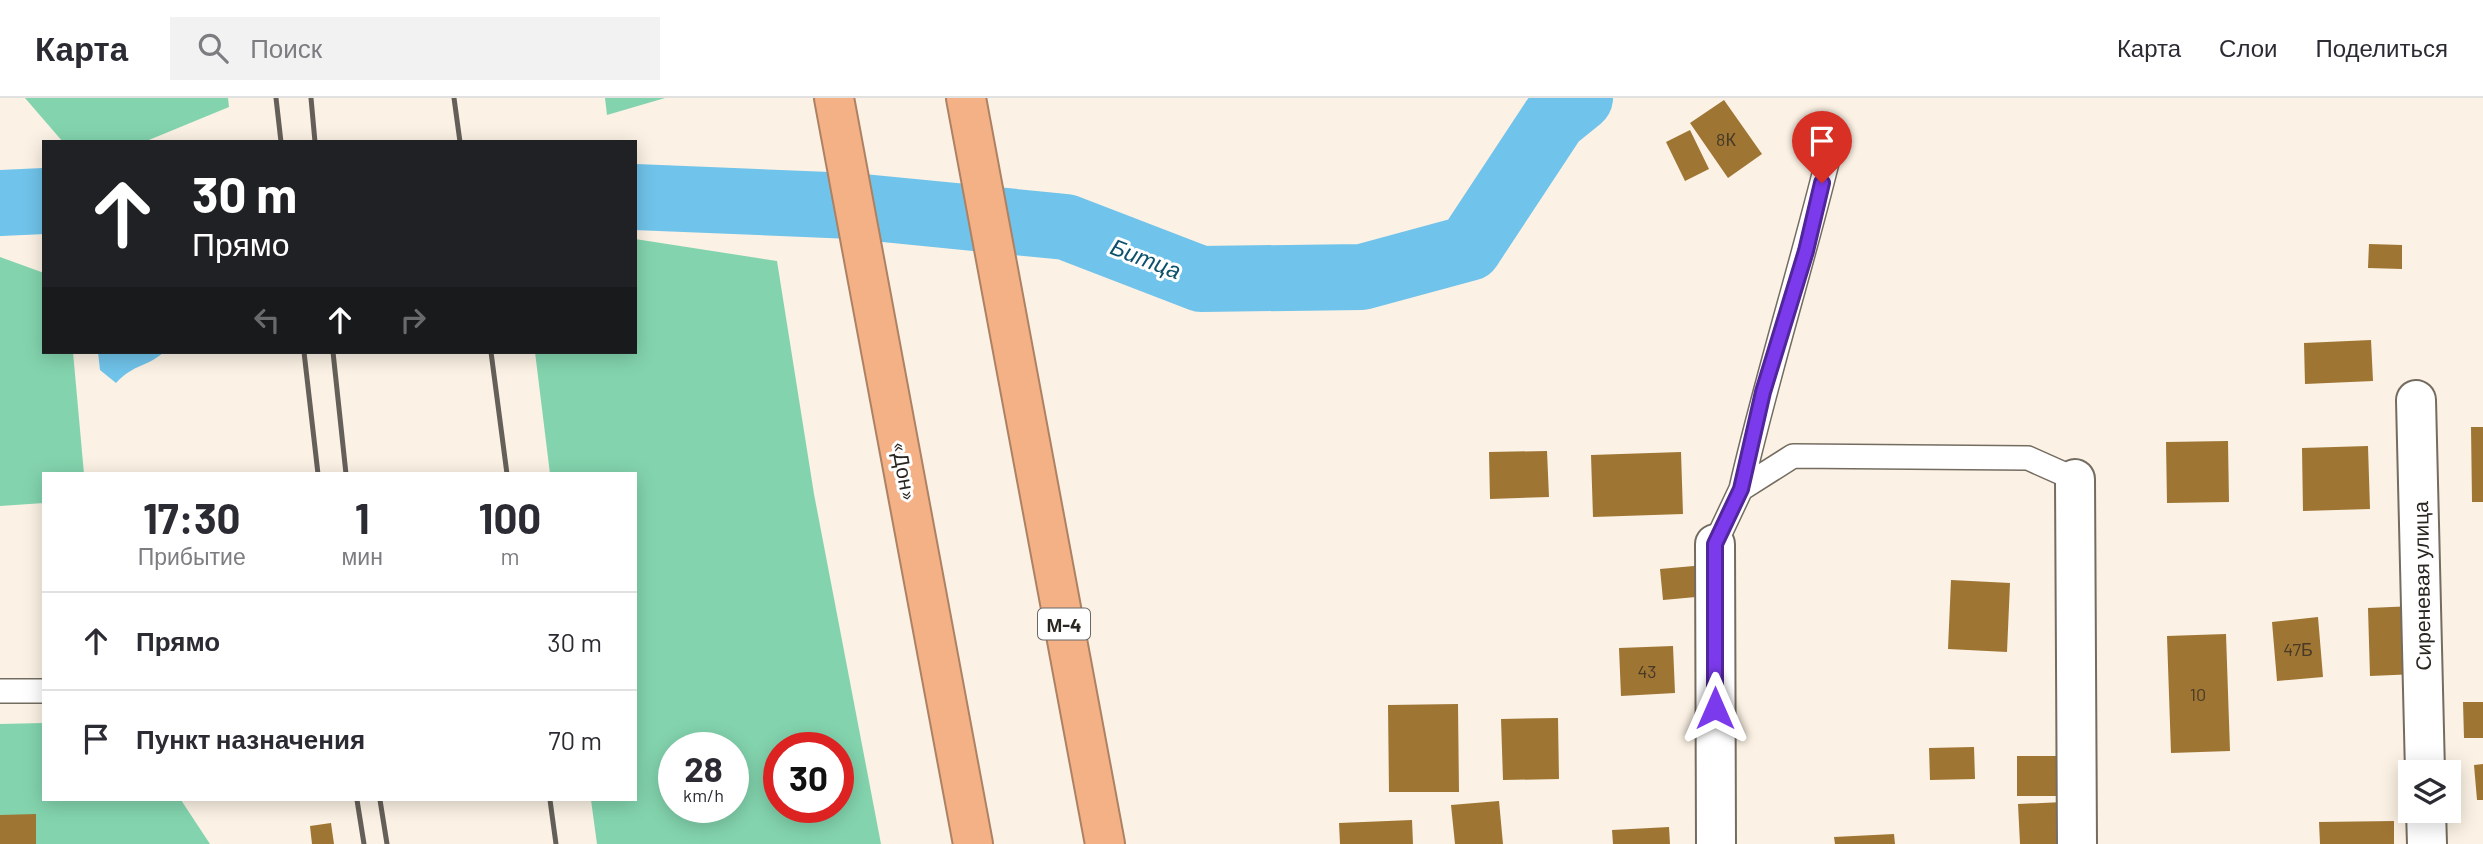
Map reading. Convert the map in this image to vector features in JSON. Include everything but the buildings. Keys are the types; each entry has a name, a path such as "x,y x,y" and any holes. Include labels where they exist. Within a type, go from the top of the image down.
{"highway":[{"name":"«Дон»","path":"834,98 973,844"},
{"name":"М-4","path":"966,98 1105,844"}],"street":[{"name":"Сиреневая улица","path":"2416,400 2425,760"},
{"path":"2075,480 2077,844"},
{"path":"1715,544 1716,844"},
{"path":"2426,823 2427,844"}],"lane":[{"path":"1715,544 1741,489 1763,392 1806,251 1833,138"},
{"path":"1741,489 1793,456 2028,458 2075,480"},
{"path":"0,691 42,691"}],"green space":[{"path":"25,98 228,98 229,107 149,140 61,140"},
{"path":"605,98 665,98 607,115"},
{"path":"637,239 777,261 814,494 881,844 597,844 591,801 637,801 637,472 550,472 535,354 637,354"},
{"path":"0,257 42,272 42,354 73,354 84,472 42,472 42,503 0,506"},
{"path":"42,723 42,801 182,801 210,844 0,844 0,724"}],"water":[{"path":"98,354 161,354 129,372 116,383 100,370"}],"waterway":[{"name":"Битца","path":"637,197 853,206 1066,227 1201,279 1362,277 1469,248 1554,119 1580,98"},
{"name":"Битца","path":"0,203 42,201"}],"railway":[{"path":"276,98 281,140"},
{"path":"311,98 315,140"},
{"path":"454,98 460,140"},
{"path":"304,354 318,472"},
{"path":"333,354 346,472"},
{"path":"491,354 507,472"},
{"path":"357,801 364,844"},
{"path":"380,801 387,844"},
{"path":"550,801 556,844"}],"route":[{"path":"1715,708 1715,544 1741,489 1763,392 1806,251 1822,183"}]}
